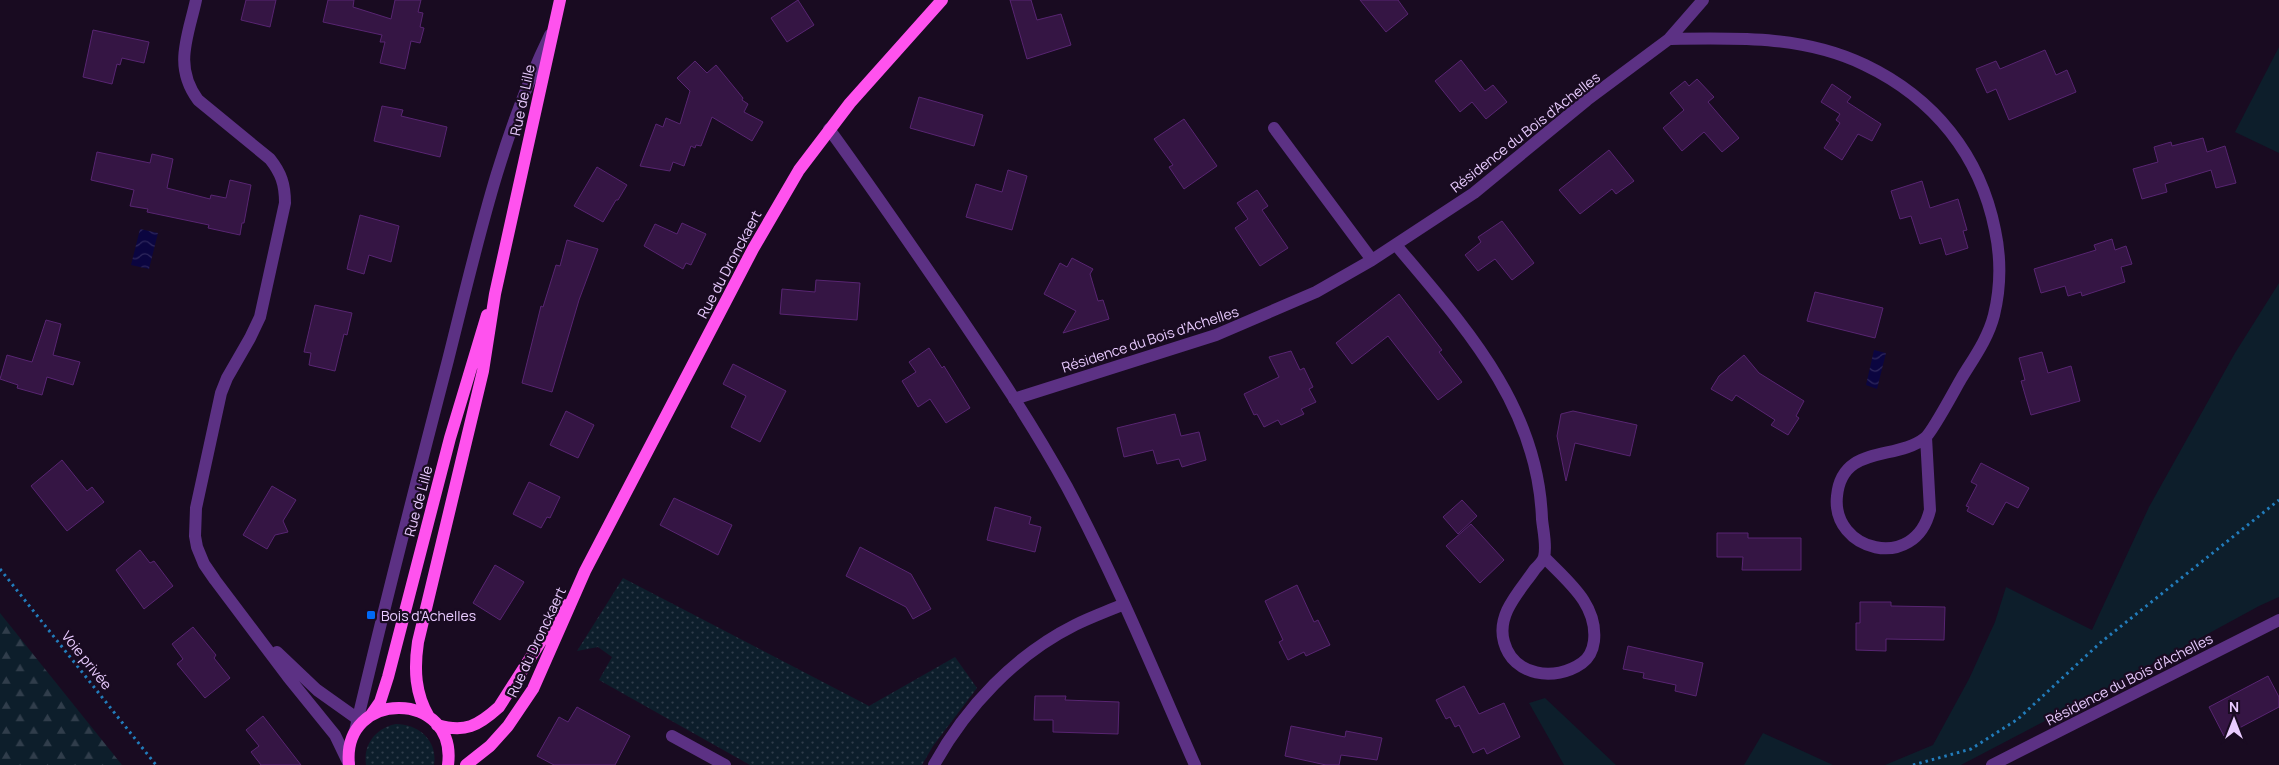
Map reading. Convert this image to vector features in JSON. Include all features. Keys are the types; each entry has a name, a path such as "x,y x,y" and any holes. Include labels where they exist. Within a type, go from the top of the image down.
{"main road":[{"name":"Rue de Lille","path":"448,765 447,745 421,702 417,684 418,642 483,370 495,294 560,0"},
{"name":"Rue du Dronckaert","path":"466,765 495,741 521,710 548,658 585,571 774,210 799,170 829,129 942,0"},
{"name":"Rue de Lille","path":"349,764 349,747 362,722 380,702 388,677 461,400 481,332 495,294"},
{"name":"Rue du Dronckaert","path":"362,722 381,710 398,707 414,709 433,721 458,729 472,727 488,717 499,707 585,571"}],"street":[{"path":"196,0 183,67 191,90 198,100 270,159 278,170 285,190 285,203 260,317 227,378 221,394 194,524 197,547 204,564 288,677 335,735 349,764"},
{"name":"Résidence du Bois d'Achelles","path":"1014,399 1216,335 1308,295 1372,260 1474,193 1587,100 1669,38 1703,0"},
{"path":"254,629 317,690 362,722 393,574 490,191 524,90 554,26"},
{"path":"1669,38 1759,38 1796,43 1832,52 1864,64 1910,91 1935,113 1960,142 1974,167 1989,203 1998,252 2000,284 1994,317 1987,333 1926,437 1930,510 1928,518 1919,534 1906,545 1891,548 1873,545 1854,538 1843,526 1837,510 1837,490 1842,476 1859,461 1926,437"},
{"path":"1274,128 1372,260"},
{"path":"829,129 875,191 1014,399 1067,487 1124,604 1195,765"},
{"path":"1396,245 1481,348 1509,397 1527,443 1539,489 1544,557 1583,599 1589,609 1595,632 1594,644 1590,655 1582,663 1565,671 1550,673 1525,669 1515,663 1504,642 1502,629 1509,607 1544,557"},
{"path":"934,765 945,745 970,710 1013,667 1067,630 1124,604"},
{"name":"Résidence du Bois d'Achelles","path":"1992,765 2279,620"},
{"path":"672,736 725,765"}],"path":[{"path":"1913,765 1971,749 2004,730 2100,643 2279,500"},
{"name":"Voie privée","path":"0,569 156,765"}],"green space":[{"path":"2279,47 2279,153 2235,132"},
{"path":"2279,283 2279,597 1961,765 1885,765 1933,745 1969,679 1995,622 2006,587 2092,630 2149,507 2235,353"},
{"path":"623,578 869,706 955,657 977,688 933,746 922,765 750,765 599,680 612,657 598,647 577,651"},
{"path":"0,613 122,765 0,765"},
{"path":"1545,698 1616,765 1564,765 1529,703"},
{"path":"396,724 412,727 430,741 433,748 434,765 366,765 367,750 372,738 382,729"},
{"path":"1763,733 1833,765 1744,765"}],"water":[{"path":"140,229 158,233 149,269 131,265"},
{"path":"1874,350 1886,353 1877,389 1866,385"}],"building":[{"path":"246,0 276,0 270,27 241,20"},
{"path":"328,0 354,0 353,7 391,19 395,0 421,0 418,12 423,13 420,27 424,28 420,43 411,41 405,69 380,63 385,42 380,42 382,35 323,22"},
{"path":"798,0 814,25 787,42 771,18"},
{"path":"1010,0 1031,0 1037,20 1061,14 1071,45 1027,59"},
{"path":"1360,0 1398,0 1408,14 1386,32"},
{"path":"93,30 149,42 144,63 122,58 120,65 117,64 112,84 83,77"},
{"path":"2045,50 2056,75 2067,70 2076,92 2009,120 1996,89 1987,93 1976,69 1996,61 2000,69"},
{"path":"1461,60 1485,91 1493,85 1507,102 1486,119 1472,102 1460,112 1435,81"},
{"path":"695,61 707,73 716,65 743,98 742,100 748,104 744,112 763,122 752,141 712,117 701,146 696,145 695,148 691,146 684,166 673,162 670,171 640,166 656,124 663,127 666,118 680,124 690,91 677,78"},
{"path":"1697,79 1714,97 1708,102 1739,138 1722,152 1704,132 1682,151 1663,128 1684,110 1670,93 1685,81 1689,86"},
{"path":"1832,84 1851,97 1847,102 1881,124 1872,141 1858,134 1842,160 1824,148 1840,123 1836,120 1840,114 1821,102"},
{"path":"919,97 983,115 974,146 910,128"},
{"path":"382,106 403,110 401,116 447,127 440,157 374,141"},
{"path":"1184,119 1217,166 1184,189 1169,167 1173,165 1154,139"},
{"path":"2203,138 2207,152 2225,146 2236,183 2216,188 2211,170 2165,184 2167,192 2142,199 2133,169 2158,162 2154,147 2171,142 2172,146"},
{"path":"1609,150 1634,181 1616,194 1612,189 1580,214 1559,190"},
{"path":"97,152 150,163 152,154 173,159 167,188 210,199 211,195 226,198 230,180 251,185 240,235 208,228 209,225 147,212 148,209 130,206 134,190 91,180"},
{"path":"597,167 627,185 603,222 574,206"},
{"path":"1008,170 1027,176 1012,230 966,217 976,184 1002,192"},
{"path":"1922,181 1930,208 1958,199 1967,230 1963,231 1968,248 1946,255 1941,238 1920,244 1911,216 1900,219 1891,191"},
{"path":"1257,190 1268,206 1262,210 1288,248 1260,266 1235,228 1248,219 1237,203"},
{"path":"360,215 399,226 391,262 369,255 364,274 347,269"},
{"path":"1502,221 1534,263 1512,280 1495,259 1478,271 1465,255 1481,242 1478,237"},
{"path":"682,223 706,234 691,265 686,263 683,269 644,246 655,224 677,234"},
{"path":"2112,239 2115,250 2126,246 2132,264 2121,267 2125,282 2082,296 2081,292 2068,296 2065,286 2041,293 2034,269 2096,250 2094,245"},
{"path":"567,240 598,249 579,300 552,392 522,383 541,306 543,307 556,265 560,266"},
{"path":"1072,258 1093,269 1090,274 1098,301 1103,300 1109,319 1063,333 1076,311 1044,294 1060,263 1067,267"},
{"path":"816,280 860,283 857,320 780,314 782,289 815,292"},
{"path":"1815,292 1883,308 1875,338 1807,321"},
{"path":"1399,294 1442,350 1439,352 1462,382 1438,400 1388,336 1352,364 1336,343"},
{"path":"315,305 352,313 347,335 344,334 335,371 309,365 311,353 304,352"},
{"path":"46,320 61,324 53,355 80,362 73,385 47,377 42,395 17,388 18,385 0,379 7,355 32,362"},
{"path":"929,348 942,368 944,366 970,408 946,423 930,399 918,407 902,381 916,372 909,362"},
{"path":"1291,351 1300,370 1304,368 1313,387 1309,389 1316,402 1301,409 1304,414 1281,425 1278,420 1264,427 1257,414 1254,415 1244,394 1279,377 1269,357"},
{"path":"2042,352 2048,373 2071,366 2080,401 2031,415 2021,381 2025,380 2019,358"},
{"path":"1744,355 1759,373 1804,401 1796,416 1799,418 1788,435 1771,425 1775,420 1736,395 1732,401 1711,389 1719,376"},
{"path":"733,364 786,391 760,442 731,427 746,396 723,384"},
{"path":"566,411 594,425 578,458 550,445"},
{"path":"1573,411 1637,425 1630,456 1575,443 1566,481 1557,436 1561,414"},
{"path":"1175,414 1181,436 1199,432 1206,460 1182,467 1179,459 1157,464 1153,450 1124,457 1117,428"},
{"path":"62,460 87,491 92,487 104,502 67,531 31,486"},
{"path":"1981,463 2029,488 2018,508 2006,502 1993,525 1967,511 1969,507 1966,506 1977,485 1971,482"},
{"path":"529,482 560,497 550,518 547,517 541,528 513,514"},
{"path":"272,486 296,500 283,521 288,532 275,535 267,549 243,535"},
{"path":"674,498 732,525 718,555 660,525"},
{"path":"1462,500 1477,516 1458,534 1443,517"},
{"path":"995,507 1031,517 1029,524 1041,527 1035,552 987,540"},
{"path":"1471,524 1504,560 1480,583 1446,546"},
{"path":"1717,533 1748,533 1748,538 1801,538 1801,570 1742,570 1743,557 1717,557"},
{"path":"860,547 911,574 931,609 913,619 906,607 846,576"},
{"path":"140,550 150,563 154,561 173,586 144,609 116,570"},
{"path":"495,565 524,582 500,620 473,603"},
{"path":"1297,585 1314,622 1318,620 1330,645 1306,656 1304,652 1288,660 1279,642 1283,640 1265,601"},
{"path":"1860,602 1891,602 1891,606 1945,607 1944,640 1886,639 1886,651 1856,650 1856,623 1860,623"},
{"path":"193,627 216,655 214,658 230,678 205,698 177,664 183,659 172,644"},
{"path":"1628,646 1703,663 1696,696 1675,691 1676,685 1643,678 1644,673 1623,669"},
{"path":"2268,676 2279,697 2279,707 2224,736 2209,707"},
{"path":"1464,686 1479,714 1504,703 1520,737 1487,754 1484,748 1473,753 1459,725 1455,727 1450,717 1446,719 1436,700"},
{"path":"1035,696 1066,696 1065,700 1119,702 1118,734 1053,732 1053,720 1034,720"},
{"path":"577,707 630,736 615,765 554,765 537,756 559,717 568,722"},
{"path":"263,716 301,765 261,765 251,752 259,746 246,730"},
{"path":"1291,726 1345,737 1346,731 1382,738 1377,760 1341,755 1339,765 1326,765 1285,756"}],"place":[{"name":"Bois d'Achelles","path":"371,615"}]}
